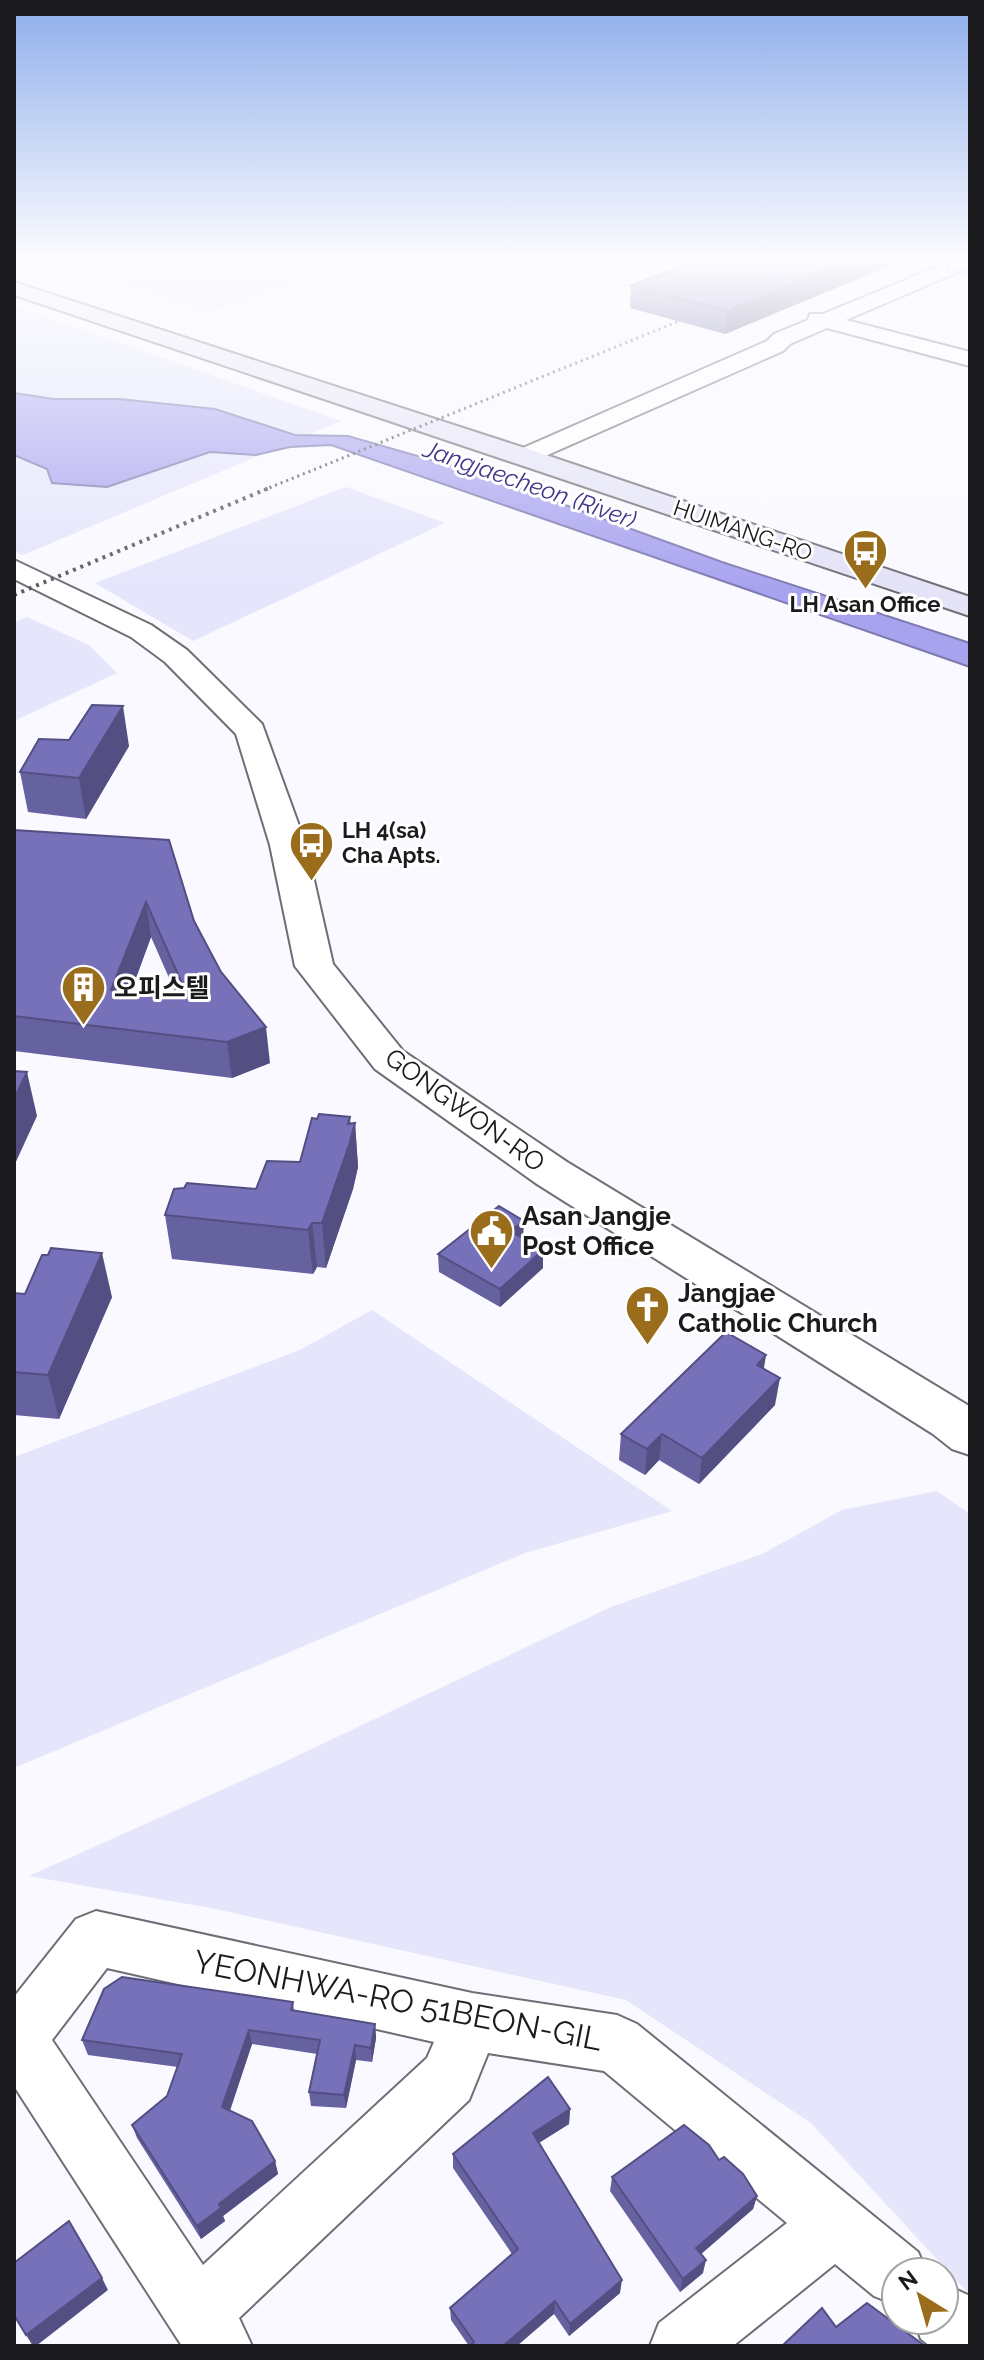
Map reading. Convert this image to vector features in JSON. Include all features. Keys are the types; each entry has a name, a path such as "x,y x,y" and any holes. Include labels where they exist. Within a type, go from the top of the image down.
{"main road":[{"name":"HUIMANG-RO","path":"271,370 530,442 970,607"},
{"path":"296,370 345,383 363,380"},
{"name":"HUIMANG-RO","path":"530,442 601,455"}],"street":[{"path":"530,442 699,370"},
{"name":"GONGWON-RO","path":"14,568 141,631 176,656 251,731 288,845 314,966 389,1060 552,1173 951,1420 970,1435"},
{"name":"YEONHWA-RO 51BEON-GIL","path":"16,2041 96,1938 472,2022 617,2044 880,2260"},
{"path":"16,2041 209,2329 448,2079 472,2022"},
{"path":"682,2346 837,2223"}],"shaded area":[{"path":"14,370 198,370 341,421 23,555 14,551"},
{"path":"14,393 54,399 119,399 215,409 295,435 348,436 480,474 722,562 970,643 970,667 331,445 290,447 256,455 210,452 107,487 52,483 47,469 14,455"},
{"path":"346,487 445,523 193,641 95,583"},
{"path":"27,617 89,645 117,673 14,721 14,622"},
{"path":"372,1310 672,1511 525,1553 14,1768 14,1457 300,1350"},
{"path":"937,1491 970,1514 970,2295 960,2284 960,2256 934,2256 811,2123 626,2000 216,1909 29,1876 282,1763 611,1607 762,1554 842,1510"}],"building":[{"path":"92,705 123,706 79,778 20,772 39,739 69,740"},
{"path":"14,830 169,840 194,921 221,972 266,1027 227,1042 14,1016","holes":["146,902 188,997 111,990"]},
{"path":"14,1071 27,1072 14,1099"},
{"path":"319,1114 350,1117 348,1124 355,1123 322,1223 312,1223 308,1230 165,1215 174,1189 184,1188 187,1183 256,1189 267,1161 300,1162 312,1118 317,1119"},
{"path":"499,1206 524,1221 510,1231 543,1250 500,1289 438,1254"},
{"path":"51,1248 102,1253 48,1375 14,1372 14,1293 25,1294 42,1255 48,1255"},
{"path":"726,1332 766,1355 757,1365 780,1378 702,1458 662,1434 647,1449 621,1434"},
{"path":"122,1977 293,2002 291,2010 375,2024 371,2048 355,2045 344,2095 309,2092 320,2040 249,2030 222,2107 252,2121 275,2161 219,2204 221,2208 197,2226 132,2125 167,2096 182,2054 82,2040 104,1989"},
{"path":"548,2077 570,2109 533,2133 622,2280 570,2324 555,2301 503,2346 470,2346 474,2342 450,2308 518,2249 453,2154"},
{"path":"684,2125 709,2145 719,2160 724,2157 743,2174 757,2196 696,2248 706,2260 683,2279 612,2177"},
{"path":"69,2221 102,2278 26,2335 14,2315 14,2263"},
{"path":"867,2303 880,2313 880,2336 912,2336 925,2346 782,2346 822,2308 836,2327"}],"railway":[{"path":"264,490 559,370"},
{"path":"14,595 269,488"}],"place":[{"name":"LH Asan Office","path":"865,590"},
{"name":"LH 4(sa) Cha Apts.","path":"311,882"},
{"name":"오피스텔","path":"83,1027"},
{"name":"Asan Jangje Post Office","path":"491,1270"},
{"name":"Jangjae Catholic Church","path":"647,1347"}],"water label":[{"name":"Jangjaecheon (River)","path":"530,484"}]}
